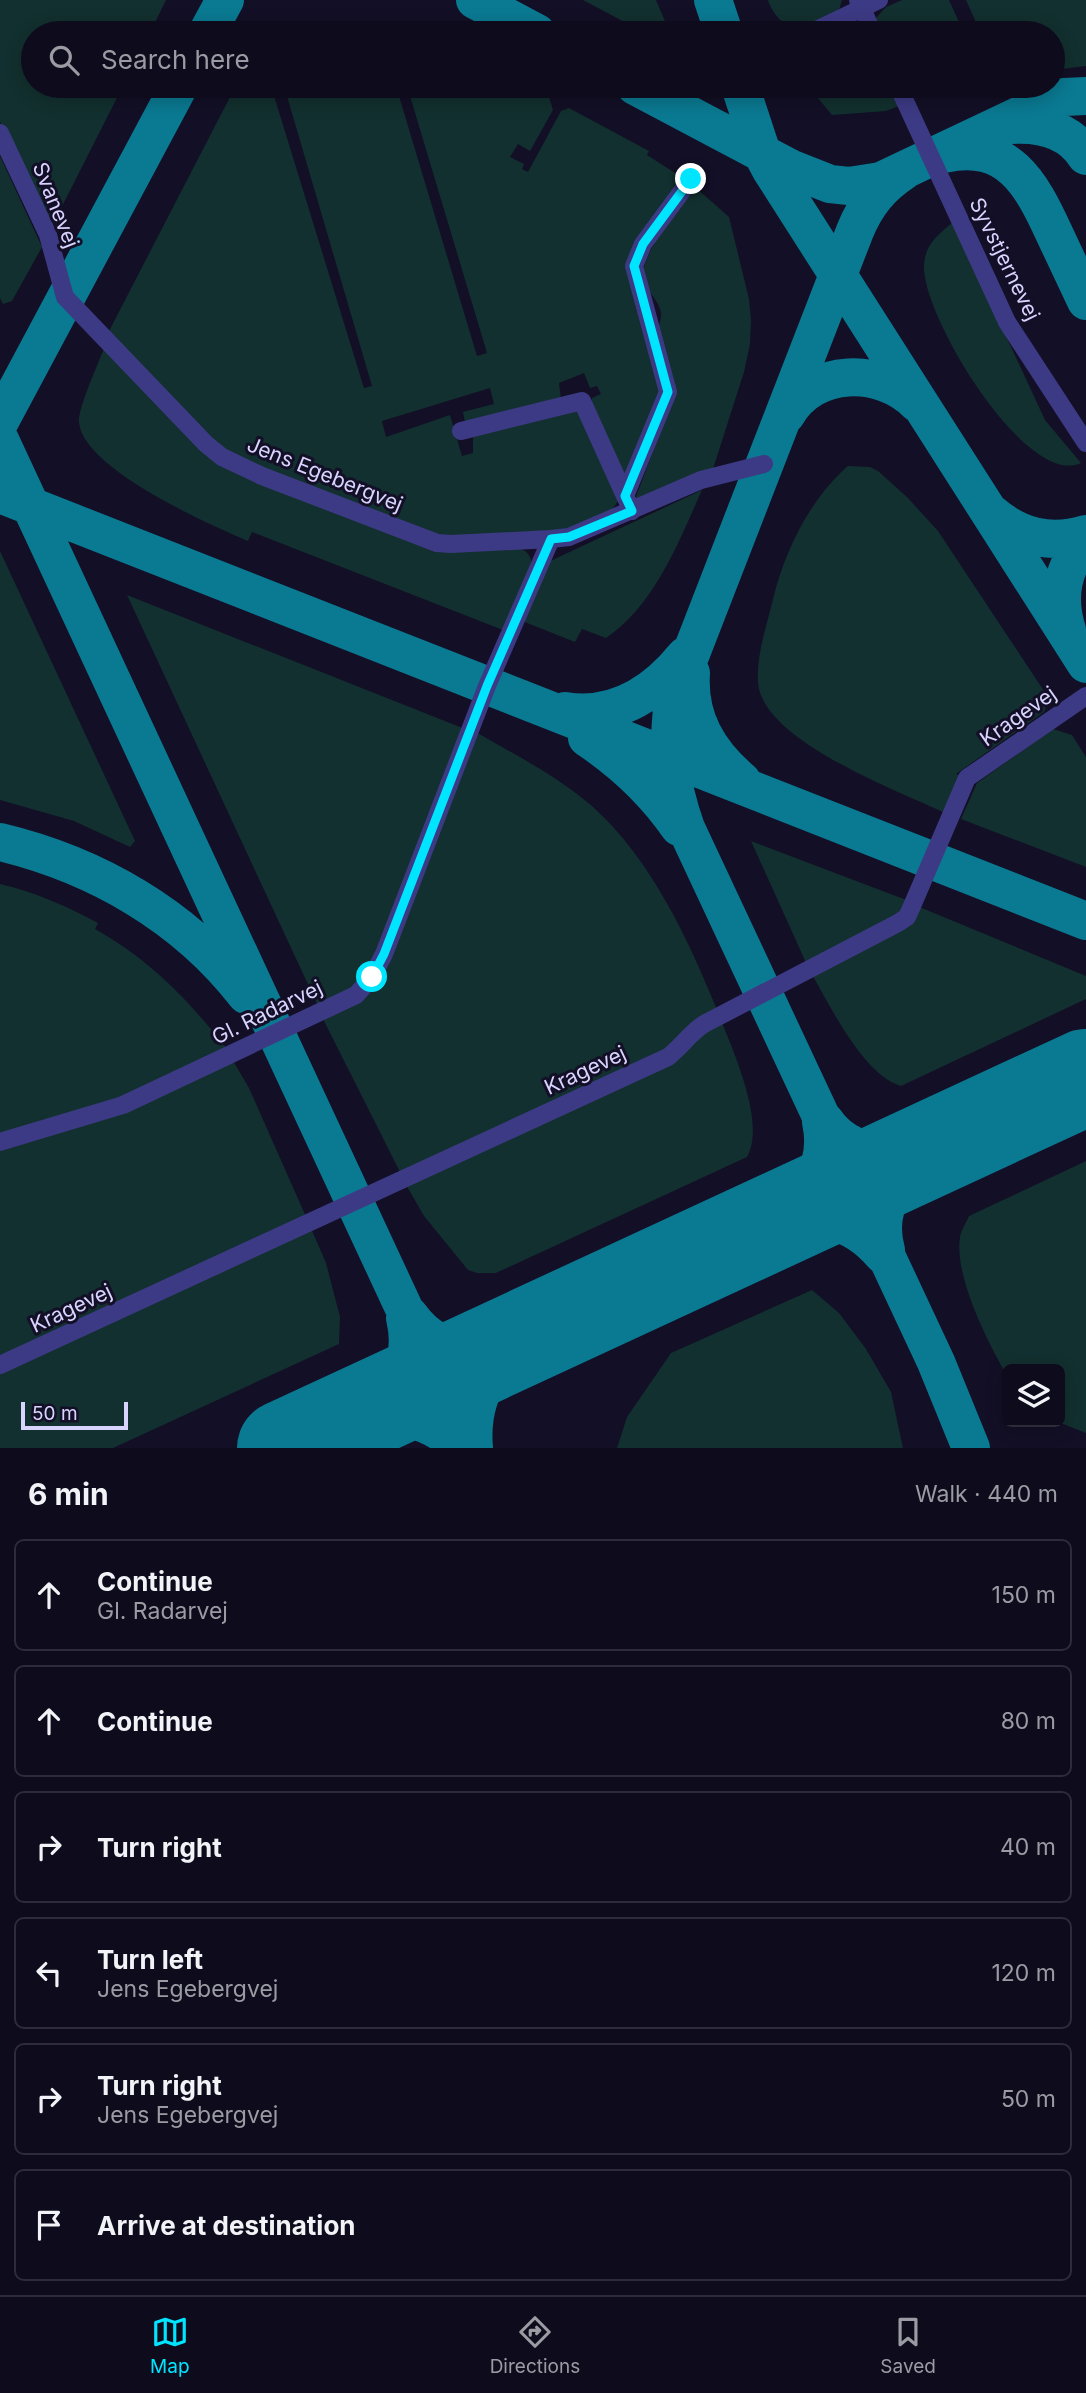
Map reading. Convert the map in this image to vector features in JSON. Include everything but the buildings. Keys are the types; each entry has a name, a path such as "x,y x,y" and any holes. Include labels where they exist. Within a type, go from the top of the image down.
{"lane":[{"path":"831,21 860,4 879,0"},
{"path":"860,4 868,21"},
{"name":"Syvstjernevej","path":"904,98 1007,321 1086,443"},
{"name":"Svanevej","path":"0,133 48,235 65,297"},
{"path":"628,503 668,392 634,266 643,244 691,179"},
{"name":"Jens Egebergvej","path":"65,297 206,444 222,457 437,542 463,544 569,537 628,503 764,464"},
{"path":"461,431 582,401 628,503"},
{"name":"Gl. Radarvej","path":"0,1142 123,1105 356,995 372,977 384,954 487,686 551,539"},
{"name":"Kragevej","path":"0,1365 668,1057 690,1033 704,1024 898,923 907,917 967,778 1086,696"}],"green space":[{"path":"0,0 166,0 156,21 21,21 21,98 117,98 51,228 0,122"},
{"path":"583,0 656,0 665,21 622,21"},
{"path":"768,0 842,0 839,10 820,21 781,21"},
{"path":"902,0 949,0 959,21 876,21 886,7"},
{"path":"966,0 1086,0 1086,66 1065,69 1065,21 975,21"},
{"path":"229,98 275,98 364,388 372,386 288,98 400,98 477,356 487,353 411,98 549,98 553,110 530,151 518,144 510,157 524,164 522,169 528,172 561,111 569,108 649,151 647,155 683,178 630,256 660,382 660,396 624,487 590,408 592,398 601,394 597,386 590,388 584,373 559,383 561,399 465,422 463,412 494,404 490,388 382,421 386,437 450,415 462,456 473,453 473,435 576,408 621,497 609,514 557,532 438,537 252,466 221,450 108,333"},
{"path":"818,98 895,98 899,106 886,111 832,115"},
{"path":"0,156 42,247 12,301 3,304 0,298"},
{"path":"695,187 729,217 749,299 750,344 744,372 713,469 635,499 674,397 671,373 658,334 661,313 644,280 644,270 653,245"},
{"path":"953,222 1045,420 1081,463 1058,464 1033,450 1006,424 980,392 957,355 927,288 924,264 930,245"},
{"path":"105,346 197,445 427,543 516,547 524,550 530,557 531,572 508,632 252,532 248,541 178,508 124,476 86,441 79,423 85,397"},
{"path":"848,466 870,467 878,471 907,497 938,531 1046,694 1047,705 1044,712 956,774 962,776 945,813 836,762 807,744 783,725 766,704 758,683 762,640 784,562 811,510 834,479"},
{"path":"702,490 664,571 652,590 623,624 606,638 582,629 575,642 522,621 546,563"},
{"path":"0,551 135,841 130,847 74,821 0,800"},
{"path":"127,595 465,729 399,907 358,988 319,1008"},
{"path":"1053,729 1072,735 1086,757 1086,867 961,819 977,783"},
{"path":"474,731 564,785 592,806 613,827 633,851 666,902 718,1012 672,1047 401,1174 322,1017 356,1000"},
{"path":"751,841 909,901 905,912 807,965"},
{"path":"0,884 50,900 98,923 95,929 152,968 228,1050 124,1099 0,1136"},
{"path":"917,906 1086,976 1086,999 901,1086 887,1079 861,1054 811,973"},
{"path":"721,1020 740,1069 751,1108 752,1143 747,1157 496,1273 468,1270 424,1216 405,1183"},
{"path":"232,1059 249,1088 307,1219 0,1361 0,1146"},
{"path":"1086,1161 1086,1433 1065,1425 1065,1364 1002,1364 1002,1367 974,1309 962,1271 961,1234 969,1216"},
{"path":"310,1226 326,1263 340,1317 339,1344 113,1448 0,1448 0,1369"},
{"path":"812,1290 839,1313 866,1349 891,1392 903,1448 617,1448 627,1417 671,1353"}],"taxiway":[{"path":"214,21 225,0"},
{"path":"475,0 514,21"},
{"path":"713,0 720,21"},
{"path":"1065,97 1086,96"},
{"path":"0,421 173,98"},
{"path":"658,98 792,169 830,184 849,186 881,181 1061,98"},
{"path":"744,98 762,153 771,170 1086,664"},
{"path":"1001,126 1048,128 1069,138 1086,156"},
{"path":"944,154 966,151 985,153 1001,160 1026,182 1045,215 1086,301"},
{"path":"904,171 875,197 855,231 673,700 670,750 676,795 686,828 936,1362 971,1448"},
{"path":"786,415 798,399 813,388 848,377 885,383 902,391 917,403"},
{"path":"0,440 469,1448"},
{"path":"0,494 1086,921"},
{"path":"991,513 1013,528 1036,537 1060,539 1086,534"},
{"path":"1067,630 1062,606 1064,583 1072,561 1086,541"},
{"path":"565,711 601,711 633,700 661,681 685,656"},
{"path":"691,673 693,705 703,733 719,758 742,781"},
{"path":"587,738 637,778 679,827"},
{"path":"0,842 70,864 136,898 195,941 246,995"},
{"path":"1058,1090 1086,1083"},
{"path":"825,1121 848,1142 875,1152 905,1152 935,1146"},
{"path":"768,1225 793,1206 812,1182 822,1154 821,1122"},
{"path":"886,1250 884,1217 894,1189 914,1166 939,1145"},
{"path":"768,1225 801,1220 831,1222 857,1232 883,1255"},
{"path":"410,1316 425,1333 442,1343 459,1347 477,1348 496,1344 553,1325"},
{"path":"351,1418 378,1399 397,1378 407,1352 405,1318"},
{"path":"474,1448 475,1415 485,1385 503,1360 530,1339"},
{"path":"351,1418 397,1417 423,1423 463,1448"}],"runway":[{"path":"285,1448 1086,1077"}],"route":[{"path":"372,977 384,954 487,686 551,539 569,537 632,511 625,496 668,392 634,266 643,244 691,179"}]}
